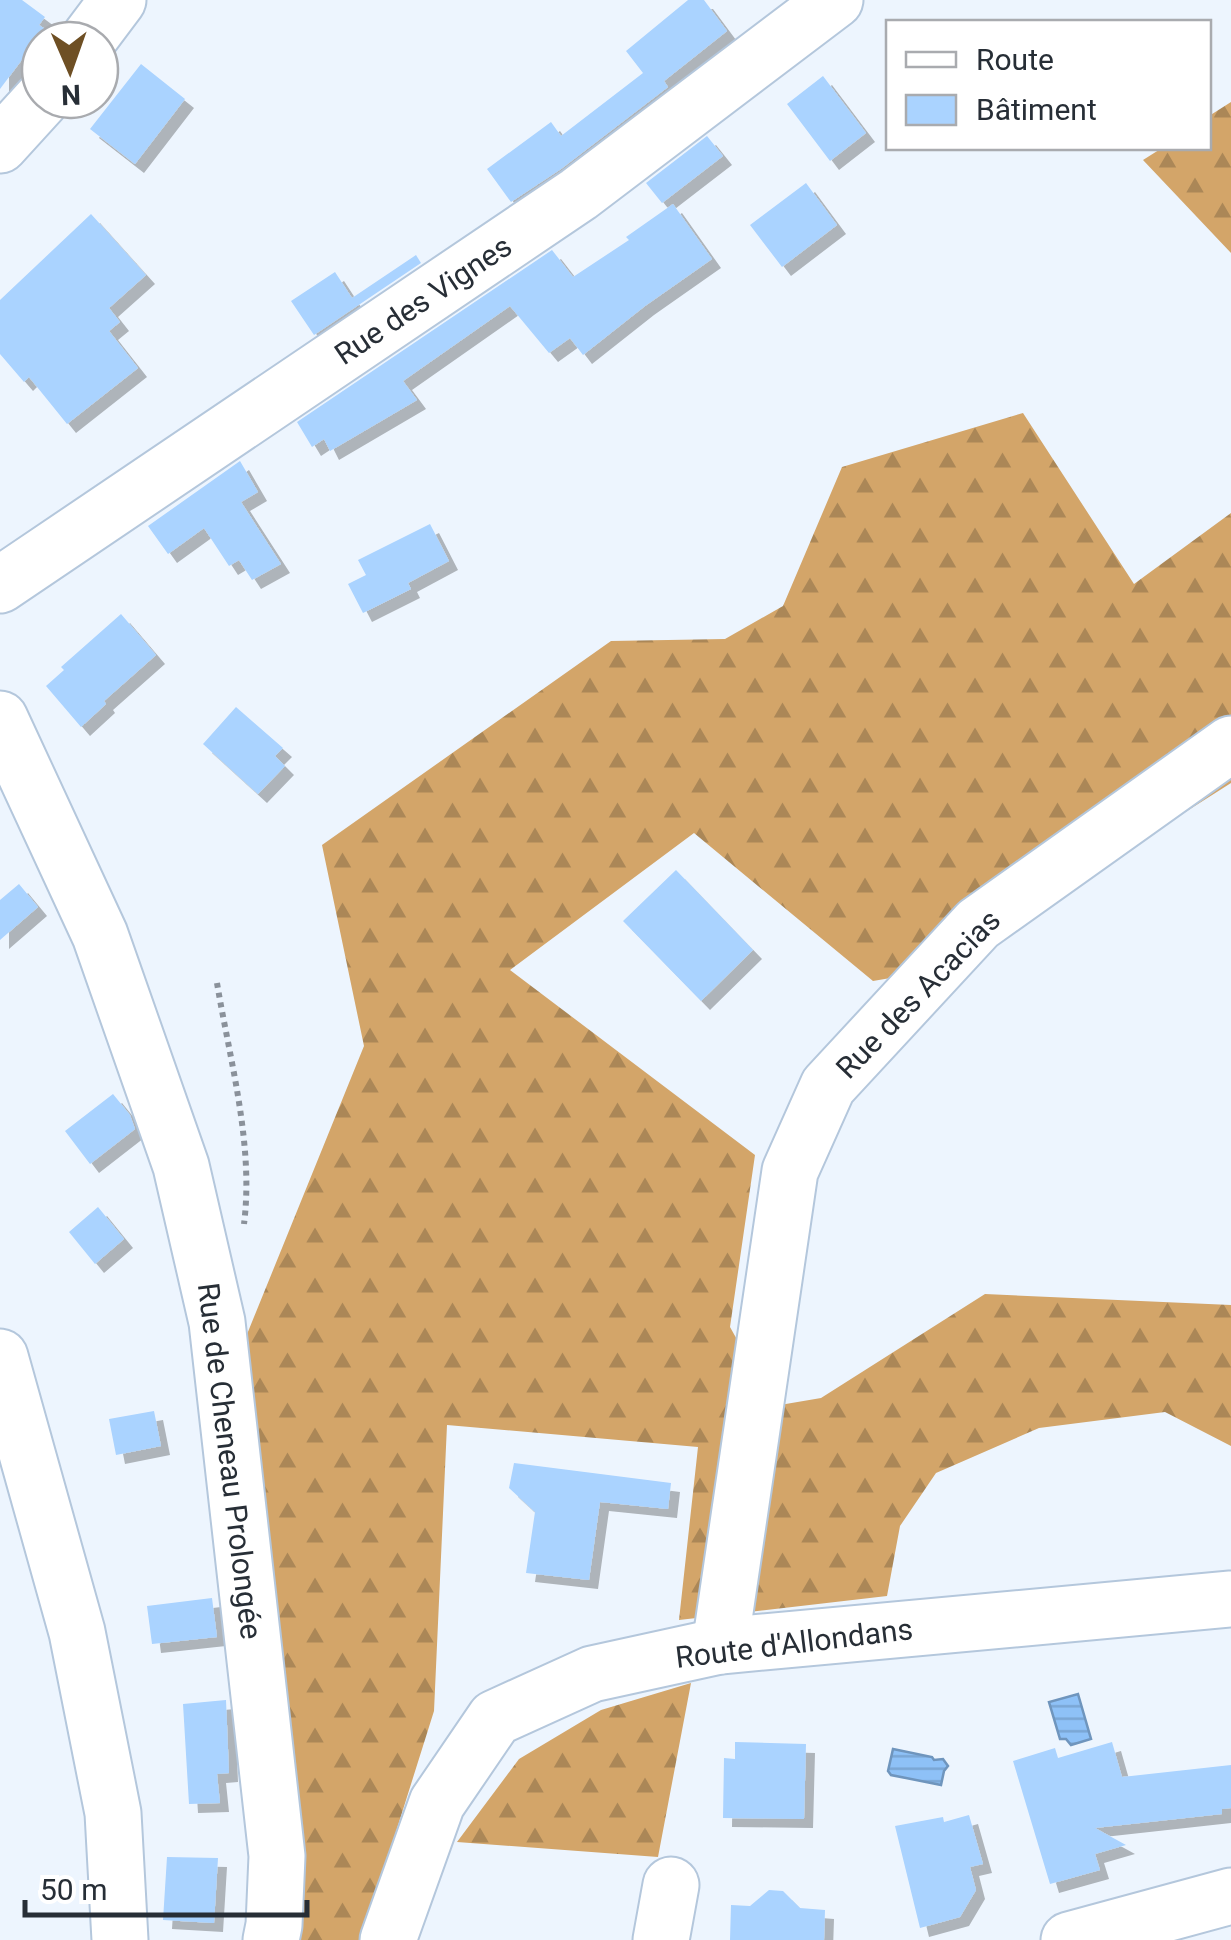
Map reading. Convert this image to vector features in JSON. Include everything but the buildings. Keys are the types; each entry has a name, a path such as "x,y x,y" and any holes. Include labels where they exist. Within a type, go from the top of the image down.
{"street":[{"name":"Rue des Vignes","path":"1,580 579,194 834,0"},
{"path":"0,145 23,120"},
{"name":"Rue de Cheneau Prolongée","path":"0,719 100,935 181,1166 217,1322 272,1807 276,1856 271,1940"},
{"name":"Rue des Acacias","path":"720,1646 790,1171 828,1086 978,924 1231,744"},
{"path":"0,1357 81,1650 113,1813 120,1940"},
{"name":"Route d'Allondans","path":"388,1940 437,1803 495,1718 592,1674 720,1646 1231,1600"},
{"path":"661,1940 671,1885"},
{"path":"1070,1940 1231,1896"}],"path":[{"path":"217,983 242,1131 247,1202 243,1240"}],"green space":[{"path":"1231,102 1231,253 1143,160 1159,150 1211,150 1211,115"},
{"path":"1023,413 1134,584 1231,513 1231,783 937,970 873,981 694,833 510,970 755,1155 730,1327 774,1406 821,1398 985,1294 1231,1305 1231,1446 1165,1412 1039,1428 936,1473 900,1526 887,1596 679,1620 698,1447 447,1425 434,1711 362,1940 291,1940 304,1870 239,1354 364,1046 322,845 611,641 725,639 783,606 842,467"},
{"path":"691,1683 658,1857 457,1842 519,1759 601,1710"}],"water":[{"path":"1078,1694 1091,1739 1071,1745 1060,1739 1049,1702"},
{"path":"893,1749 943,1759 948,1766 941,1785 891,1775 888,1771"}]}
